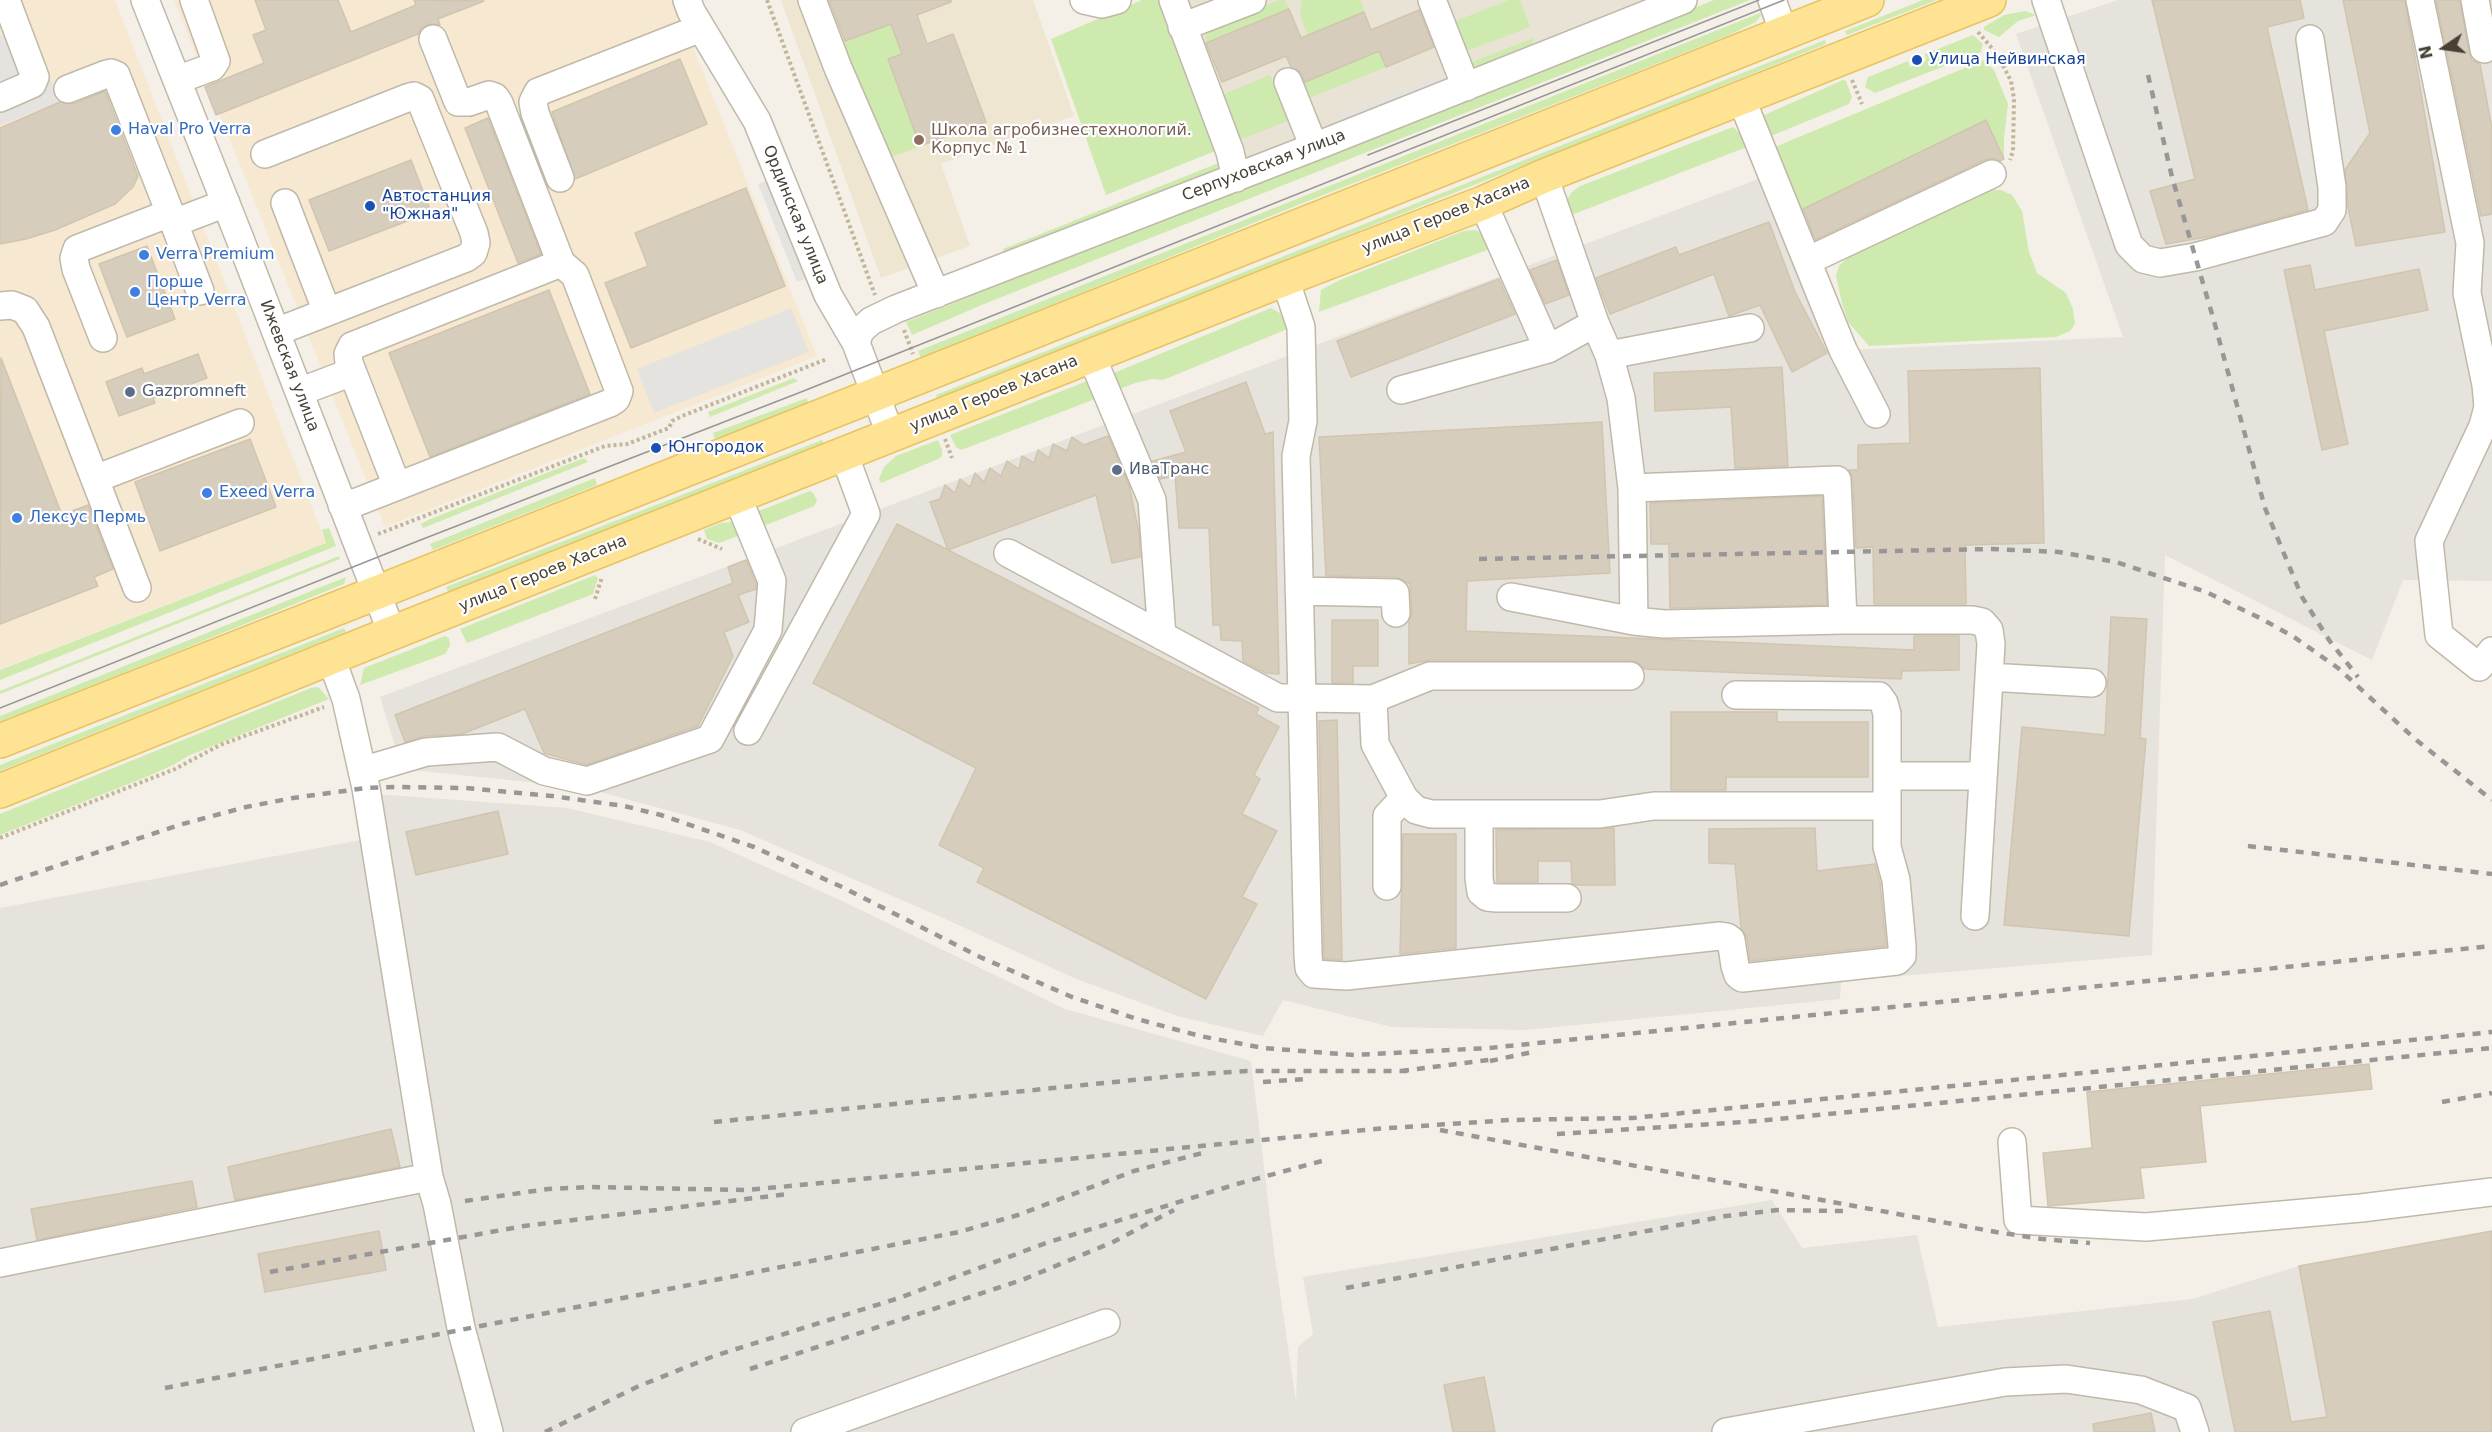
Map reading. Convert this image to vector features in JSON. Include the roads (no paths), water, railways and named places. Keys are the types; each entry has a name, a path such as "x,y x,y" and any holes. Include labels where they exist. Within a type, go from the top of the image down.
{"main road":[{"path":"0,741 1867,0"},
{"name":"улица Героев Хасана","path":"0,791 392,633 1285,279 1483,203 1544,176 1989,0"}],"street":[{"path":"0,98 32,84 35,77 6,0"},
{"path":"177,80 212,67 216,61 194,0"},
{"name":"Ординская улица","path":"687,0 701,28 757,121 828,295 856,343 891,436"},
{"path":"812,0 838,68 936,294"},
{"path":"1084,0 1102,4 1117,0"},
{"path":"1173,0 1226,142 1236,178"},
{"path":"1182,27 1252,0"},
{"path":"1432,0 1466,87"},
{"name":"Серпуховская улица","path":"856,343 860,331 871,321 936,294 1236,178 1683,0"},
{"path":"1772,0 1784,33"},
{"path":"2046,0 2129,245 2144,259 2160,263 2195,257 2324,222 2332,210 2332,187 2310,39"},
{"path":"2420,0 2470,243 2467,293 2486,385 2488,407 2483,426 2429,541 2439,635 2488,665"},
{"path":"2475,0 2484,49"},
{"name":"Ижевская улица","path":"152,2 177,80 392,633"},
{"path":"560,178 535,113 533,102 538,92 701,28"},
{"path":"342,505 357,502 616,399 619,391 575,275 561,263 499,103 495,97 489,95 469,102 458,102 433,39"},
{"path":"68,89 104,75 111,73 116,75 200,291"},
{"path":"1288,82 1314,147"},
{"path":"265,153 414,96 420,99 424,106 476,243 473,253 466,258 276,332"},
{"path":"1741,98 1843,350 1876,414"},
{"path":"1807,261 1992,174"},
{"path":"1544,176 1595,323 1609,355 1622,398 1632,488 1634,621"},
{"path":"103,338 76,269 74,258 77,249 226,203"},
{"path":"285,203 327,312"},
{"path":"1483,203 1548,349"},
{"path":"397,486 352,372 348,354 352,346 561,263"},
{"path":"1285,279 1301,327 1303,421 1296,456 1308,954 1309,968 1314,974 1346,976 1720,936 1731,940 1738,975 1742,978 1897,961 1902,956 1902,946 1896,880 1887,847 1887,714 1884,703 1879,696 1736,695"},
{"path":"0,306 12,305 26,310 36,327 137,588"},
{"path":"1401,390 1548,349 1595,323"},
{"path":"1609,355 1750,328"},
{"path":"1091,356 1152,500 1162,636"},
{"path":"299,392 352,372"},
{"path":"94,479 240,423"},
{"path":"748,731 866,514 844,454"},
{"path":"1632,488 1837,480 1843,620"},
{"path":"362,771 426,752 498,747 544,771 587,781 710,739 768,630 772,581 737,496"},
{"path":"1008,553 1278,698 1373,699 1430,676 1630,676"},
{"path":"1299,591 1395,593 1396,613"},
{"path":"1511,597 1634,621 1664,624 1843,620 1972,620 1982,622 1989,630 1991,644 1975,916"},
{"path":"331,658 346,699 362,771 429,1177 437,1204 461,1328 489,1432"},
{"path":"1989,677 2092,683"},
{"path":"1373,699 1375,744 1404,798 1416,810 1431,814 1600,814 1654,806 1887,806"},
{"path":"1887,776 1983,776"},
{"path":"1387,886 1387,816 1404,798"},
{"path":"1479,814 1481,892 1487,897 1497,898 1566,898"},
{"path":"2012,1142 2018,1220 2146,1227 2361,1208 2492,1192"},
{"path":"0,1263 429,1177"},
{"path":"805,1432 1106,1323"},
{"path":"1726,1432 2005,1382 2066,1379 2141,1390 2187,1408 2195,1432"}],"tram line":[{"path":"1368,155 1759,0"},
{"path":"0,708 1784,0"}],"railway":[{"path":"2148,75 2172,177 2265,508 2302,597 2329,640 2358,677"},
{"path":"1479,559 1992,549 2059,552 2116,562 2206,592 2294,637 2338,668 2415,739 2492,800"},
{"path":"0,885 179,825 246,807 293,798 366,788 398,787 466,788 552,796 624,806 661,815 754,847 842,887 980,957 1072,997 1137,1019 1200,1036 1263,1048 1354,1055 1489,1048 2492,946"},
{"path":"2248,846 2492,874"},
{"path":"465,1201 548,1189 589,1187 746,1190 1375,1129 1510,1120 1633,1118 2492,1032"},
{"path":"1557,1134 1758,1121 2492,1048"},
{"path":"1490,1061 1537,1051"},
{"path":"1401,1071 1496,1059"},
{"path":"714,1122 1184,1075 1247,1071 1408,1071"},
{"path":"1263,1082 1305,1079"},
{"path":"2442,1102 2492,1093"},
{"path":"1440,1130 1996,1232 2090,1243"},
{"path":"165,1388 959,1232 1018,1215 1134,1171 1206,1152"},
{"path":"545,1432 639,1386 714,1356 899,1298 1046,1243 1237,1184 1329,1159"},
{"path":"270,1272 524,1226 788,1194"},
{"path":"750,1369 1022,1280 1113,1242 1174,1210"},
{"path":"1346,1288 1726,1216 1778,1210 1843,1211"}],"place":[{"name":"Улица Нейвинская","path":"1917,60"},
{"name":"Haval Pro Verra","path":"116,130"},
{"name":"Школа агробизнестехнологий. Корпус № 1","path":"919,140"},
{"name":"Автостанция \"Южная\"","path":"370,206"},
{"name":"Verra Premium","path":"144,255"},
{"name":"Порше Центр Verra","path":"135,292"},
{"name":"Gazpromneft","path":"130,392"},
{"name":"Юнгородок","path":"656,448"},
{"name":"ИваТранс","path":"1117,470"},
{"name":"Exeed Verra","path":"207,493"},
{"name":"Лексус Пермь","path":"17,518"}]}
